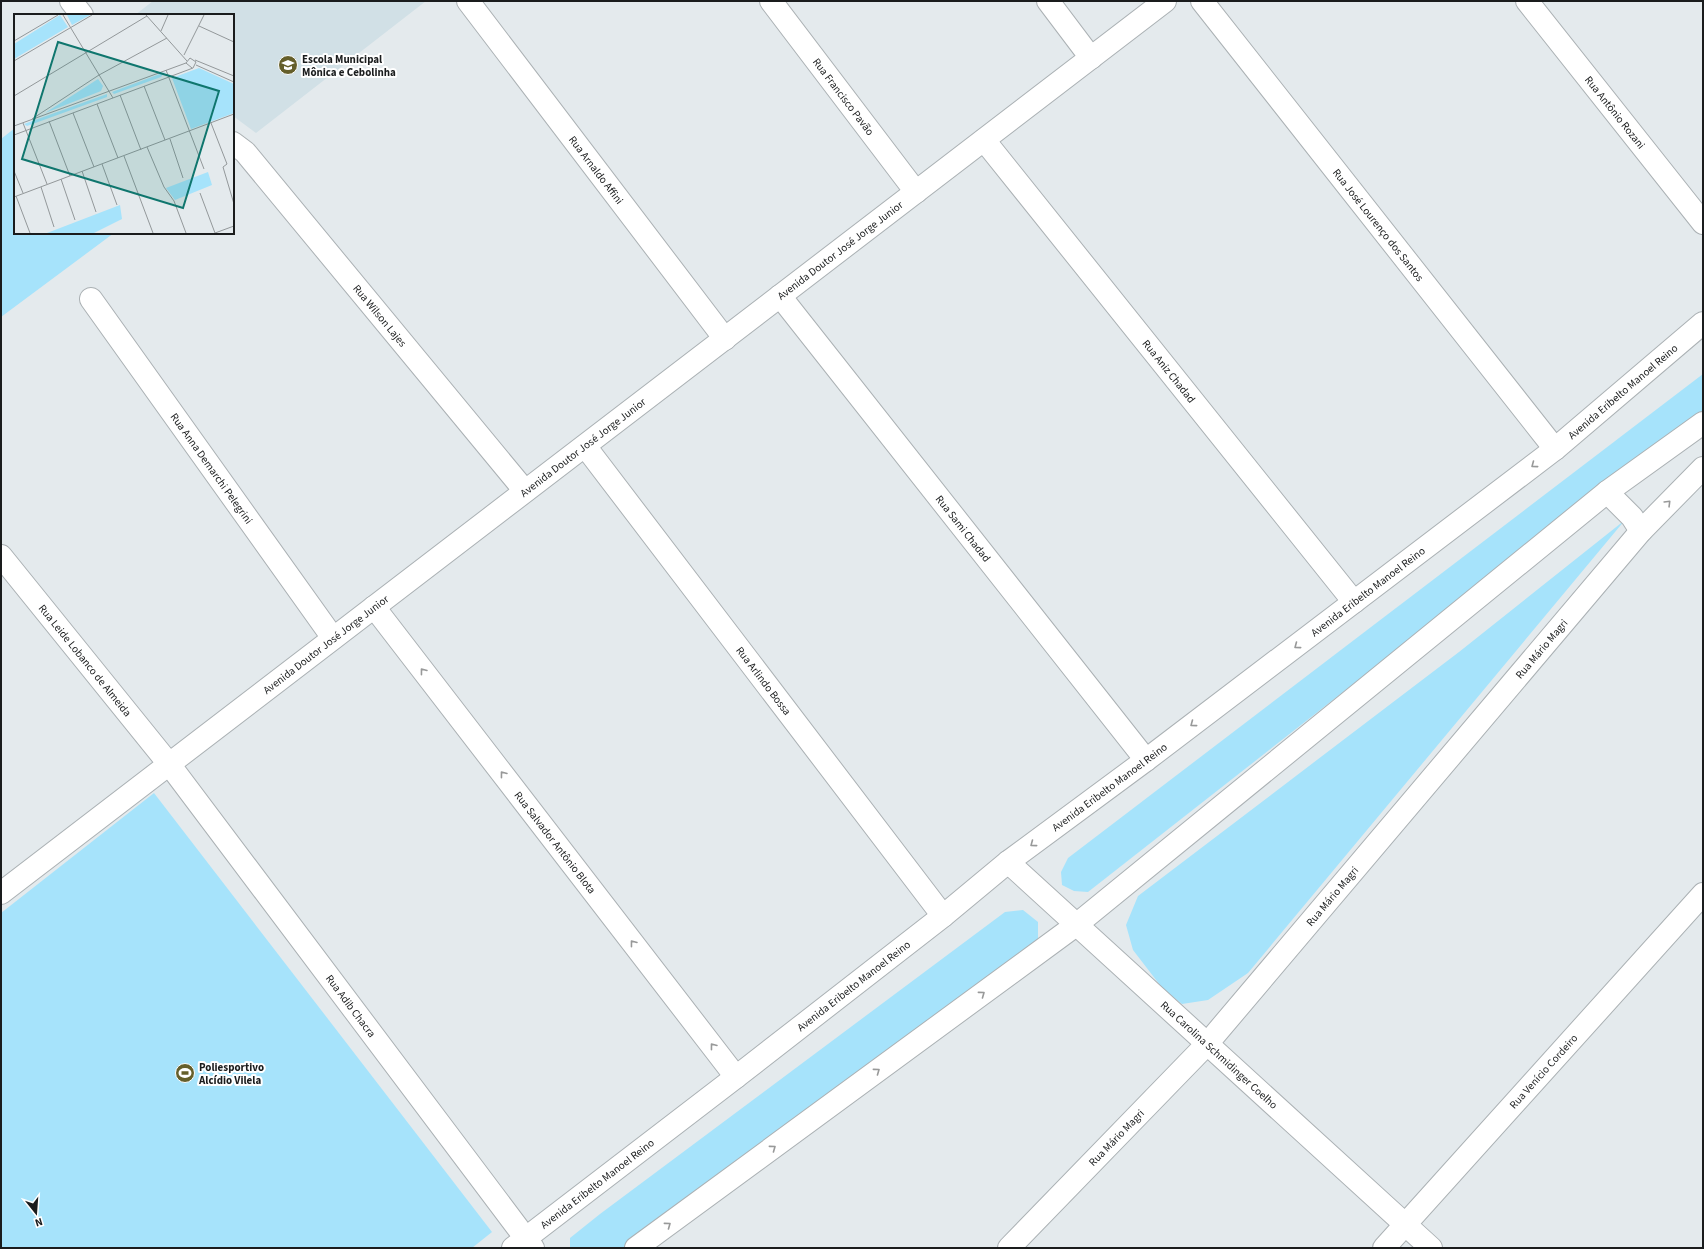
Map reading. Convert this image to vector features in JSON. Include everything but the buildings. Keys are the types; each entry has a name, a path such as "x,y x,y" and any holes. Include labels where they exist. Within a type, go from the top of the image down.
{"street":[{"path":"71,1 81,14"},
{"name":"Rua Arnaldo Affini","path":"468,1 725,339"},
{"name":"Rua Francisco Pavão","path":"771,1 916,192"},
{"path":"1048,1 1091,58"},
{"name":"Avenida Doutor José Jorge Junior","path":"1,893 1165,1"},
{"name":"Rua José Lourenço dos Santos","path":"1202,1 1555,449"},
{"name":"Rua Antônio Rozani","path":"1527,1 1703,223"},
{"name":"Rua Aniz Chadad","path":"984,140 1354,602"},
{"name":"Rua Wilson Lajes","path":"234,144 245,152 525,491"},
{"name":"Rua Sami Chadad","path":"780,296 1146,760"},
{"name":"Rua Anna Demarchi Pelegrini","path":"90,299 333,638"},
{"name":"Avenida Eribelto Manoel Reino","path":"524,1245 736,1077 943,916 1008,862 1146,760 1555,449 1703,323"},
{"path":"636,1248 1076,925 1607,492 1703,423"},
{"name":"Rua Arlindo Bossa","path":"585,446 943,916"},
{"name":"Rua Mário Magri","path":"1010,1248 1207,1044 1641,531 1703,468"},
{"path":"1607,492 1632,517 1641,531"},
{"name":"Rua Leide Lobanco de Almeida","path":"1,556 169,764"},
{"name":"Rua Salvador Antônio Blota","path":"374,607 736,1077"},
{"name":"Rua Adib Chacra","path":"169,764 524,1245"},
{"name":"Rua Carolina Schmidinger Coelho","path":"1008,862 1431,1248"},
{"name":"Rua Venício Cordeiro","path":"1384,1248 1703,894"}],"shaded area":[{"name":"Escola Municipal Mônica e Cebolinha","path":"153,1 426,1 256,133 234,117 234,14 136,14"},
{"path":"14,129 14,234 113,234 1,317 1,139"},
{"path":"1703,374 1703,410 1088,892 1074,891 1062,885 1061,872 1068,858"},
{"path":"1625,520 1248,973 1208,1000 1182,1004 1163,989 1133,950 1126,925 1138,896 1459,652"},
{"name":"Poliesportivo Alcídio Vilela","path":"154,793 492,1232 472,1248 1,1248 1,913"},
{"path":"1023,910 1038,922 1038,940 624,1248 570,1248 570,1238 600,1214 1005,912"}],"place":[{"name":"Escola Municipal Mônica e Cebolinha","path":"288,65"},
{"name":"Poliesportivo Alcídio Vilela","path":"185,1073"}]}
